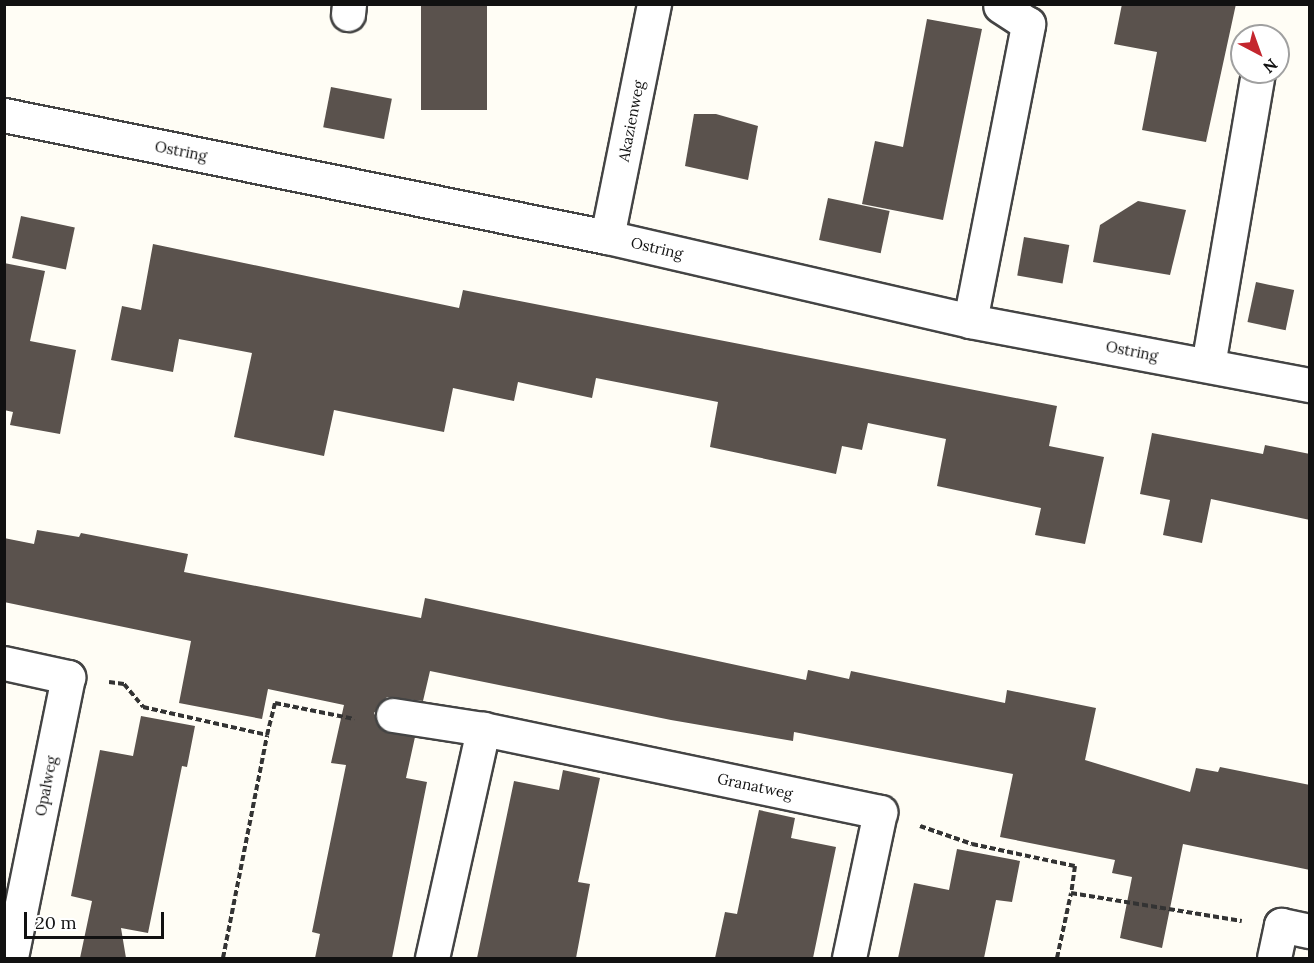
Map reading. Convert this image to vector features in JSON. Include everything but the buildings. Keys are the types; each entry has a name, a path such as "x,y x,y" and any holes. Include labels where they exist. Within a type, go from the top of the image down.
{"street":[{"name":"Akazienweg","path":"607,237 654,4"},
{"path":"970,321 1028,24 1000,6"},
{"path":"1208,365 1256,84"},
{"name":"Ostring","path":"4,115 607,237 970,321 1310,385"},
{"path":"4,663 68,677"},
{"name":"Opalweg","path":"11,958 68,677"},
{"name":"Granatweg","path":"393,715 483,729 880,812"},
{"path":"432,958 483,729"},
{"path":"849,958 880,812"},
{"path":"1274,958 1295,928"}],"path":[{"path":"68,677 124,684 143,707 267,735"},
{"path":"223,958 275,703 384,724 393,715"},
{"path":"880,812 972,844 1075,866 1057,958"},
{"path":"1071,893 1295,928"}]}
